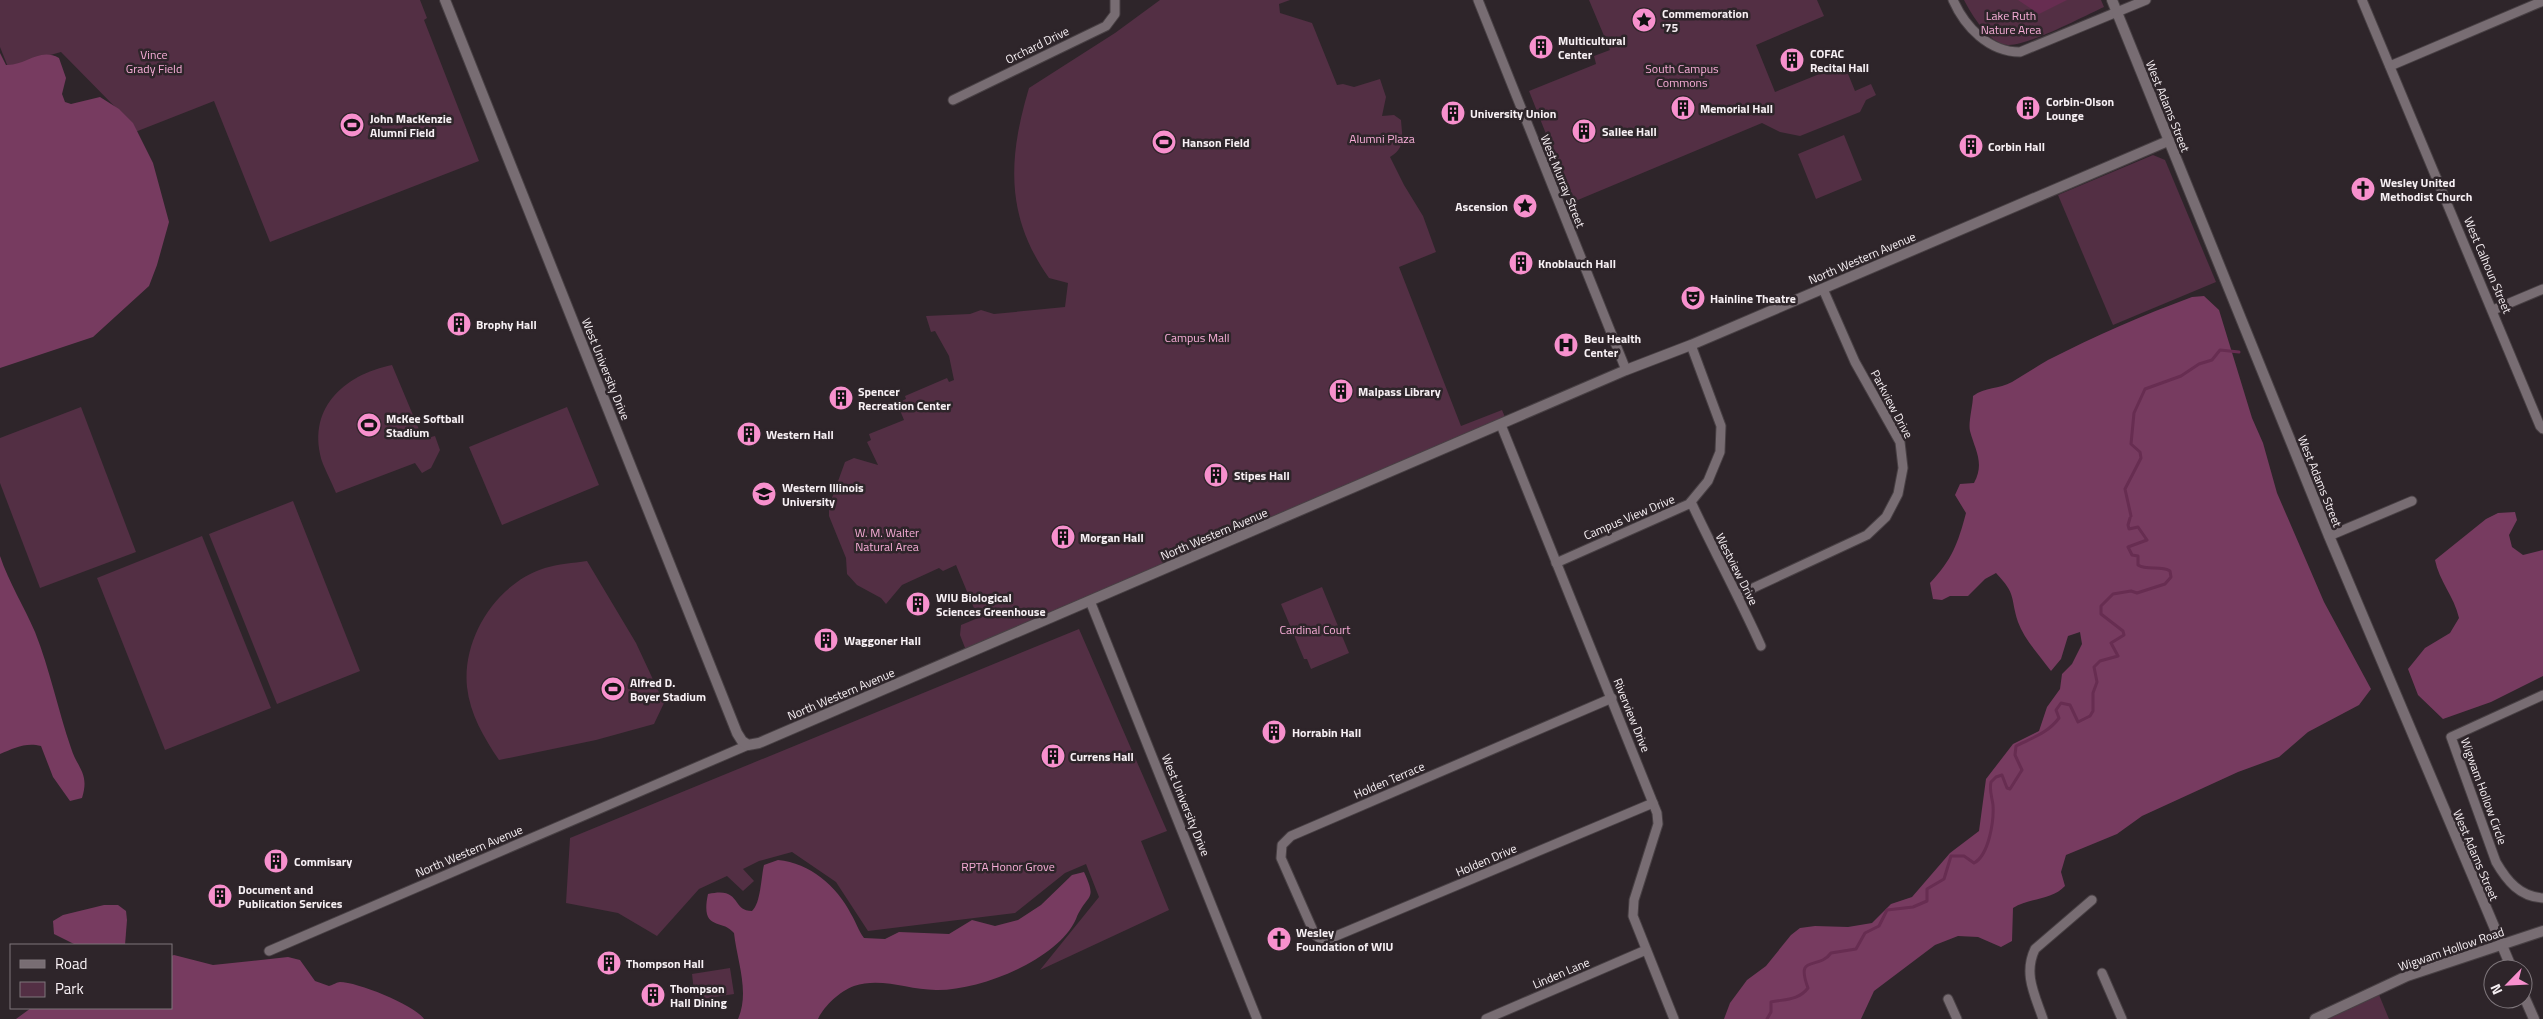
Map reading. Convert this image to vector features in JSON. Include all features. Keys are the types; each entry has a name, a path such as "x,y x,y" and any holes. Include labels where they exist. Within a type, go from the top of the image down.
{"street":[{"name":"West University Drive","path":"445,0 737,732 742,741 748,745"},
{"name":"Orchard Drive","path":"953,100 1102,28 1115,14 1115,0"},
{"name":"West Murray Street","path":"1478,0 1626,370"},
{"path":"1953,0 1963,18 1978,34 1996,48 2012,52 2020,52 2146,0"},
{"name":"West Adams Street","path":"2112,0 2329,536 2508,959"},
{"name":"West Calhoun Street","path":"2362,0 2543,428"},
{"path":"2390,66 2543,1"},
{"name":"North Western Avenue","path":"269,951 748,745 754,745 1626,370 1691,345 2168,141"},
{"name":"Parkview Drive","path":"1738,594 1867,535 1886,517 1900,488 1903,468 1900,442 1855,362 1823,289"},
{"path":"2493,310 2543,289"},
{"name":"Campus View Drive","path":"1556,563 1691,502 1699,494 1715,467 1720,452 1722,435 1719,416 1691,345"},
{"name":"Riverview Drive","path":"1501,425 1654,803 1658,824 1633,908 1633,916 1674,1019"},
{"path":"2329,536 2412,501"},
{"name":"Westview Drive","path":"1691,502 1721,566 1738,594 1761,646"},
{"name":"West University Drive","path":"1090,601 1257,1019"},
{"name":"Wigwam Hollow Circle","path":"2543,695 2451,737 2496,862 2504,876 2521,892 2533,898 2543,898"},
{"name":"Holden Terrace","path":"1327,940 1319,940 1315,935 1281,858 1281,850 1287,838 1612,698"},
{"name":"Holden Drive","path":"1327,940 1654,803"},
{"path":"2043,1019 2029,976 2031,958 2035,949 2092,900"},
{"name":"Wigwam Hollow Road","path":"2315,1019 2407,976 2543,932"},
{"name":"Linden Lane","path":"1486,1019 1646,950"},
{"path":"2102,973 2122,1019"},
{"path":"1948,999 1957,1019"}],"green space":[{"name":"Vince Grady Field","path":"0,0 420,0 427,18 424,20 479,161 270,242 214,101 130,134 121,113 61,52 8,67 0,47"},
{"path":"1160,0 1290,0 1279,4 1280,13 1312,23 1337,85 1343,84 1354,87 1380,79 1386,97 1382,116 1394,115 1401,120 1401,145 1399,150 1390,157 1423,216 1436,252 1399,267 1461,426 1502,410 1507,422 967,653 960,635 961,625 978,618 956,565 943,571 939,568 902,585 886,604 881,598 857,585 847,574 846,558 829,516 829,506 845,462 854,458 878,465 867,442 871,440 869,434 904,420 897,403 906,399 905,396 947,378 949,382 954,380 949,356 935,331 931,332 926,316 970,314 981,310 994,314 1065,307 1068,283 1049,278 1024,232 1018,209 1014,163 1017,138 1029,88 1115,33"},
{"name":"South Campus Commons","path":"1589,0 1817,0 1824,16 1756,45 1775,92 1844,64 1855,91 1871,84 1876,95 1866,100 1860,112 1800,136 1780,132 1762,123 1573,202 1529,91 1596,64 1594,56 1610,50"},
{"name":"Lake Ruth Nature Area","path":"1964,0 2101,0 2104,7 2042,36 2029,41 2008,45 1994,40 1982,28"},
{"path":"1844,135 1862,180 1816,199 1798,154"},
{"path":"2153,155 2165,160 2216,282 2113,325 2058,195"},
{"name":"McKee Softball Stadium","path":"392,365 423,439 435,436 440,450 431,468 422,473 415,463 336,493 323,464 319,445 319,427 324,412 332,398 344,386 374,370"},
{"path":"81,407 136,552 40,588 0,483 0,438"},
{"path":"567,407 599,485 502,525 469,447"},
{"path":"293,501 360,671 277,704 209,534"},
{"path":"202,536 271,708 165,750 97,578"},
{"path":"587,561 636,643 664,703 654,724 596,740 499,760 478,725 471,707 467,687 470,649 477,631 486,614 498,599 528,575 545,568"},
{"name":"Cardinal Court","path":"1322,587 1349,653 1311,669 1307,659 1304,659 1281,604"},
{"name":"RPTA Honor Grove","path":"1079,629 1167,831 1141,841 1169,910 1040,970 1099,897 1086,864 1065,873 1015,913 868,931 836,882 792,852 759,861 743,869 754,881 743,891 727,876 699,889 657,936 618,913 566,903 570,838"},
{"path":"730,968 734,994 695,1000 692,974"},
{"path":"2377,990 2389,1019 2315,1019"}],"shaded area":[{"path":"2018,0 2067,0 2039,14"},
{"path":"0,53 6,65 13,65 45,55 59,58 66,78 62,94 65,102 71,104 100,97 119,109 133,123 153,163 169,222 149,286 93,337 0,368"},
{"path":"2204,296 2219,310 2252,418 2263,443 2277,493 2324,602 2371,689 2359,705 2308,732 2279,757 2238,772 2142,816 2117,834 2066,855 2061,872 2065,886 2060,891 2013,908 2012,941 2001,947 1978,937 1958,936 1935,945 1874,991 1861,1019 1724,1019 1730,1003 1747,980 1766,966 1791,935 1800,928 1815,926 1848,927 1872,923 1891,904 1912,897 1950,853 1979,831 1986,779 2013,744 2039,731 2047,707 2060,689 2062,674 2072,664 2082,644 2080,632 2068,636 2061,659 2051,671 2024,635 2018,622 2012,596 2003,580 1996,573 1985,579 1968,596 1950,596 1942,600 1933,599 1930,583 1949,559 1966,513 1955,495 1960,484 1974,483 1979,469 1978,457 1970,431 1973,396 1982,391 2012,382 2048,360 2119,326 2192,297"},
{"path":"2515,512 2517,520 2509,535 2512,547 2523,555 2543,550 2543,676 2491,702 2443,719 2418,695 2408,669 2425,648 2450,633 2459,618 2435,560 2486,519 2498,513"},
{"path":"0,556 31,622 50,675 71,748 84,776 82,798 70,801 53,777 41,746 25,745 0,754"},
{"path":"778,860 801,866 830,885 845,904 864,938 885,939 899,932 949,934 972,920 995,926 1018,920 1041,905 1072,875 1084,872 1091,893 1067,934 1053,948 1035,960 994,979 954,989 936,990 885,983 864,984 849,988 838,995 824,1009 818,1019 738,1019 743,998 743,987 734,933 710,919 706,906 708,894 726,893 745,910 752,911 759,896 764,865"},
{"path":"104,905 118,905 126,911 125,944 74,944 54,934 53,921 63,915"},
{"path":"172,956 213,965 288,957 300,960 315,981 329,986 339,982 348,983 372,990 409,1007 419,1013 424,1019 16,1019 30,1009 172,1009"}],"waterway":[{"path":"2131,516 2125,489 2141,458 2140,452 2131,444 2134,413 2145,389 2181,376 2199,364 2212,360 2220,350 2239,352"},
{"path":"1767,1019 1771,1012 1771,1002 1795,997 1808,988 1804,970 1806,966 1826,958 1831,953 1856,949 1865,933 1879,926 1887,910 1913,907 1927,901 1927,889 1944,879 1951,856 1964,856 1974,863 1979,859 1990,837 1993,812 1990,791 1991,782 1996,777 2002,775 2007,788 2010,789 2022,770 2015,755 2016,746 2050,728 2059,718 2056,710 2061,703 2070,705 2078,722 2090,716 2093,711 2093,693 2097,682 2094,667 2100,661 2118,656 2111,643 2124,635 2123,631 2101,614 2101,606 2113,594 2131,591 2137,593 2165,584 2171,577 2170,571 2166,569 2146,568 2138,565 2138,556 2132,555 2128,547 2147,540 2138,527 2129,529 2130,518"}],"place":[{"name":"Commemoration '75","path":"1644,20"},
{"name":"Multicultural Center","path":"1541,47"},
{"name":"COFAC Recital Hall","path":"1792,60"},
{"name":"Memorial Hall","path":"1683,108"},
{"name":"Corbin-Olson Lounge","path":"2028,108"},
{"name":"University Union","path":"1453,113"},
{"name":"John MacKenzie Alumni Field","path":"352,125"},
{"name":"Sallee Hall","path":"1584,131"},
{"name":"Hanson Field","path":"1164,142"},
{"name":"Corbin Hall","path":"1971,146"},
{"name":"Wesley United Methodist Church","path":"2363,189"},
{"name":"Ascension","path":"1525,206"},
{"name":"Knoblauch Hall","path":"1521,263"},
{"name":"Hainline Theatre","path":"1693,298"},
{"name":"Brophy Hall","path":"459,324"},
{"name":"Beu Health Center","path":"1566,345"},
{"name":"Malpass Library","path":"1341,391"},
{"name":"Spencer Recreation Center","path":"841,398"},
{"name":"McKee Softball Stadium","path":"369,425"},
{"name":"Western Hall","path":"749,434"},
{"name":"Stipes Hall","path":"1216,475"},
{"name":"Western Illinois University","path":"764,494"},
{"name":"Morgan Hall","path":"1063,537"},
{"name":"WIU Biological Sciences Greenhouse","path":"918,604"},
{"name":"Waggoner Hall","path":"826,640"},
{"name":"Alfred D. Boyer Stadium","path":"613,689"},
{"name":"Horrabin Hall","path":"1274,732"},
{"name":"Currens Hall","path":"1053,756"},
{"name":"Commisary","path":"276,861"},
{"name":"Document and Publication Services","path":"220,896"},
{"name":"Wesley Foundation of WIU","path":"1279,939"},
{"name":"Thompson Hall","path":"609,963"},
{"name":"Thompson Hall Dining","path":"653,995"}],"park label":[{"name":"Alumni Plaza","path":"1382,138"},
{"name":"Campus Mall","path":"1197,337"},
{"name":"W. M. Walter Natural Area","path":"887,539"}]}
